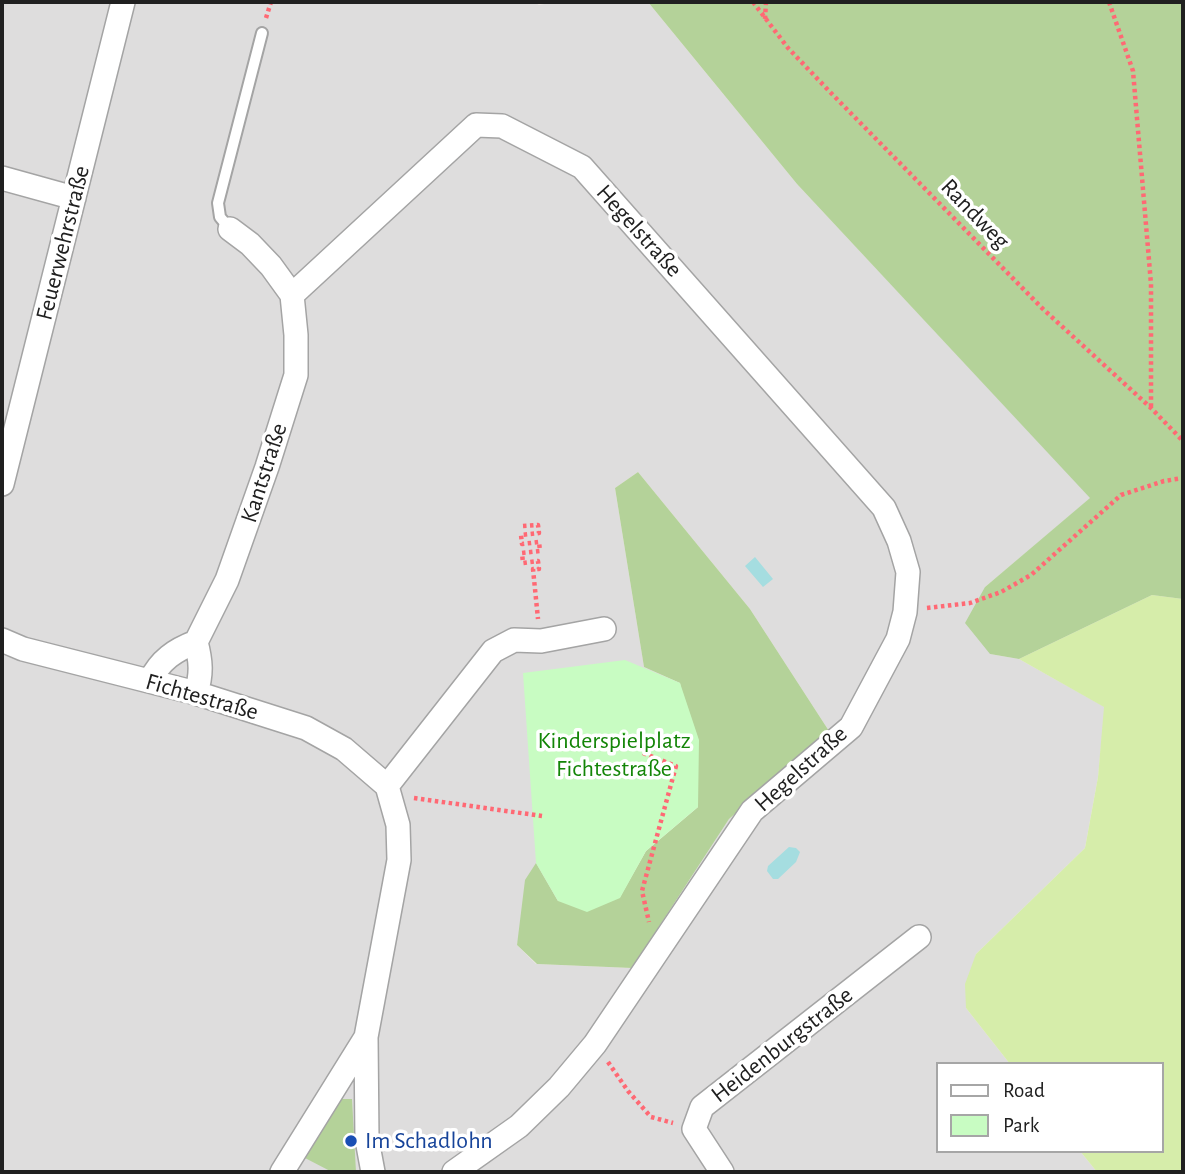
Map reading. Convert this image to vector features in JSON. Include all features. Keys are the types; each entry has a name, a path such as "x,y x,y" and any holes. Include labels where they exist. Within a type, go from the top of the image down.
{"street":[{"name":"Feuerwehrstraße","path":"2,484 123,2"},
{"name":"Hegelstraße","path":"292,295 476,125 502,126 582,167 884,509 899,541 908,572 905,612 898,639 851,727 752,811 596,1044 559,1087 519,1125 454,1172"},
{"path":"2,178 74,198"},
{"name":"Kantstraße","path":"196,642 227,580 296,375 292,295 271,265 230,229"},
{"path":"373,1172 367,1140 366,1037 400,859 398,825 388,790 493,651 514,640 541,641 604,629"},
{"name":"Fichtestraße","path":"2,640 23,649 196,693 306,728 344,749 388,790"},
{"path":"150,681 157,666 183,647 196,642 201,676 196,693"},
{"name":"Heidenburgstraße","path":"722,1172 694,1129 702,1107 919,937"},
{"path":"282,1172 366,1037"}],"lane":[{"name":"Kantstraße","path":"230,229 220,217 218,203 262,33"}],"path":[{"name":"Randweg","path":"753,2 831,93 1043,309 1183,441"},
{"path":"765,19 766,2"},
{"path":"1110,2 1133,71 1152,284 1151,408"},
{"path":"905,612 971,603 1001,592 1031,575 1121,495 1164,481 1183,478"},
{"path":"523,526 538,525 539,533 521,535 522,544 539,542 540,551 522,553 523,563 538,561 539,569 533,569 541,641"},
{"path":"643,753 676,766 642,891 656,957"},
{"path":"388,790 542,816"},
{"path":"596,1044 628,1091 651,1117 694,1129"}],"shaded area":[{"path":"2,2 534,2 539,5 555,2 648,2 797,184 1091,498 985,587 990,654 1019,659 1105,707 1098,777 1085,848 976,954 966,1008 1008,1062 936,1062 936,1153 1082,1153 1097,1172 2,1172","holes":["638,472 750,609 829,731 729,819 632,968 536,964 517,945 536,864 558,901 680,683 644,667 615,488"]}],"green space":[{"path":"648,2 1183,2 1183,599 1152,595 1019,659 990,654 965,623 985,587 1090,498 797,184"},
{"path":"638,472 750,609 829,731 729,819 632,968 537,964 517,945 525,880 536,863 558,901 620,897 646,851 698,807 680,683 644,667 615,488"},
{"path":"1152,595 1183,599 1183,1172 1097,1172 1082,1153 1164,1153 1164,1062 1008,1062 966,1008 965,984 976,954 1085,848 1098,777 1104,707 1019,659"},
{"name":"Kinderspielplatz Fichtestraße","path":"625,660 680,683 699,740 698,807 646,851 620,898 587,912 558,901 536,863 523,673"},
{"path":"342,1099 352,1099 356,1172 332,1172 305,1158"}],"water":[{"path":"755,557 773,579 763,587 745,566"},
{"path":"789,847 800,852 796,862 778,879 773,879 767,871 768,866"}],"place":[{"name":"Im Schadlohn","path":"351,1141"}]}
